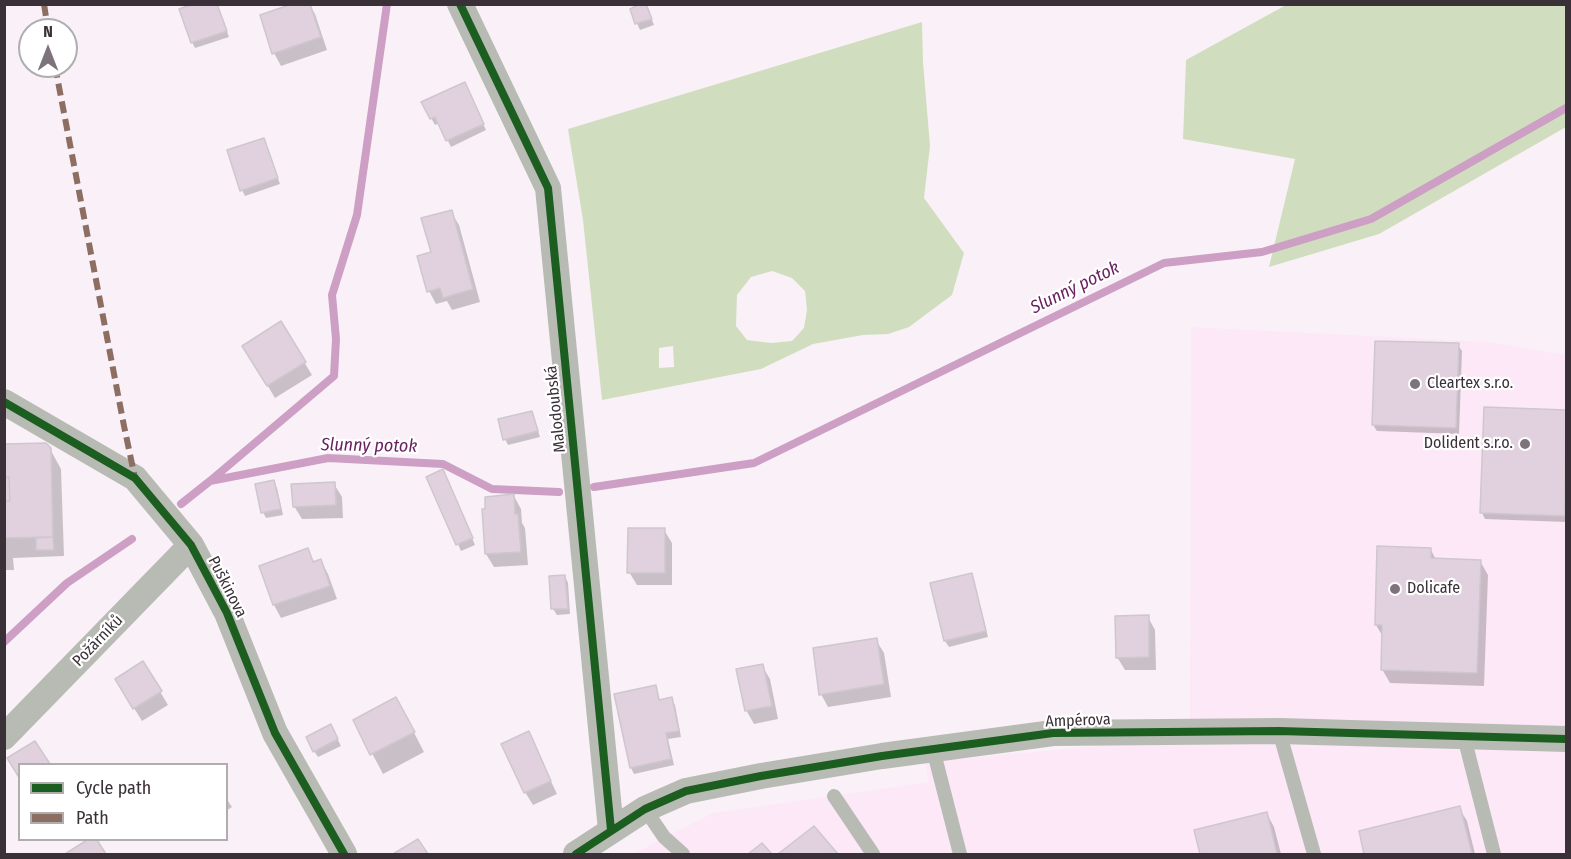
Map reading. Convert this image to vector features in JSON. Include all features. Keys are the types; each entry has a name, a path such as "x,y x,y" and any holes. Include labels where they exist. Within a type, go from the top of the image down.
{"street":[{"name":"Malodoubská","path":"460,4 549,188 611,830"},
{"name":"Puškinova","path":"4,402 135,478 191,545 226,613 275,733 344,855"},
{"name":"Požárníků","path":"4,737 191,545"},
{"name":"Ampérova","path":"576,855 645,809 686,791 761,776 933,749 1053,734 1279,731 1566,739"}],"lane":[{"path":"1279,731 1314,855"},
{"path":"1464,737 1494,855"},
{"path":"933,749 960,855"},
{"path":"834,796 873,855"},
{"path":"645,809 664,837 683,855"}],"shaded area":[{"path":"1191,327 1489,342 1566,355 1566,729 1190,723"},
{"path":"1301,737 1536,752 1566,751 1566,854 633,854 713,813 929,782 925,762 1120,744"}],"green space":[{"path":"1286,5 1566,5 1566,127 1379,234 1269,267 1295,159 1183,139 1186,60"},
{"path":"922,22 930,146 924,198 964,253 952,295 909,327 888,334 863,335 813,344 761,369 602,400 583,220 568,129","holes":["772,271 792,278 805,291 807,310 804,328 792,341 771,343 747,340 736,326 737,295 751,277","673,346 674,367 659,368 659,348"]}],"building":[{"path":"193,4 217,4 227,31 191,43 179,9"},
{"path":"292,4 310,4 321,37 272,54 260,15"},
{"path":"646,4 652,19 635,24 630,9"},
{"path":"465,82 484,124 446,141 435,117 430,119 421,102"},
{"path":"264,138 278,178 240,191 227,150"},
{"path":"452,210 473,289 443,298 440,288 427,292 417,256 431,252 421,218"},
{"path":"281,321 306,362 267,386 242,346"},
{"name":"Cleartex s.r.o.","path":"1375,341 1459,343 1456,428 1372,425"},
{"name":"Dolident s.r.o.","path":"1484,407 1566,410 1565,516 1480,513"},
{"path":"532,411 538,431 503,440 498,419"},
{"path":"46,443 51,448 53,537 4,538 4,501 10,501 9,477 4,477 4,444"},
{"path":"443,469 473,538 456,545 426,477"},
{"path":"4,477 9,477 10,501 4,501"},
{"path":"274,480 281,509 261,513 255,484"},
{"path":"335,482 336,505 293,507 291,484"},
{"path":"514,494 521,552 485,554 482,509 485,509 485,497"},
{"path":"628,528 665,528 665,573 627,573"},
{"path":"53,537 54,550 36,550 36,538"},
{"path":"1377,546 1431,548 1431,558 1481,560 1477,673 1381,670 1382,625 1375,625"},
{"path":"308,548 313,562 321,559 330,586 273,605 259,566"},
{"path":"972,573 986,631 944,641 930,583"},
{"path":"565,575 568,609 551,609 549,576"},
{"path":"1149,615 1149,657 1116,658 1115,616"},
{"path":"877,638 884,684 819,695 813,648"},
{"path":"143,661 162,691 133,709 115,679"},
{"path":"763,664 772,706 745,711 736,669"},
{"path":"656,685 659,700 672,697 679,731 666,733 671,759 630,768 614,694"},
{"path":"396,697 415,732 370,755 353,720"},
{"path":"331,724 338,739 313,752 306,737"},
{"path":"529,731 551,781 524,793 501,744"},
{"path":"35,741 49,763 18,763 18,776 7,758"},
{"path":"1460,806 1472,854 1364,854 1359,831"},
{"path":"1267,812 1277,854 1200,854 1194,830"},
{"path":"814,826 838,854 778,854"},
{"path":"418,839 428,854 393,854"},
{"path":"85,841 98,841 106,854 65,854"},
{"path":"762,843 772,854 748,854"}],"waterway":[{"path":"210,481 334,376 336,339 332,295 357,215 387,4"},
{"name":"Slunný potok","path":"594,487 754,463 1164,263 1262,252 1371,219 1566,108"},
{"name":"Slunný potok","path":"181,504 210,481 328,458 443,464 492,489 559,492"},
{"name":"Slunný potok","path":"4,642 67,583 132,539"}],"marked path":[{"path":"44,4 46,18"},
{"path":"57,78 135,478"}],"cycle path":[{"path":"460,4 548,188 611,830"},
{"path":"4,402 135,478 191,545 227,613 275,733 344,854"},
{"path":"576,854 645,809 686,791 882,756 1053,733 1279,731 1566,739"}],"place":[{"name":"Cleartex s.r.o.","path":"1415,384"},
{"name":"Dolident s.r.o.","path":"1525,444"},
{"name":"Dolicafe","path":"1395,589"}]}
